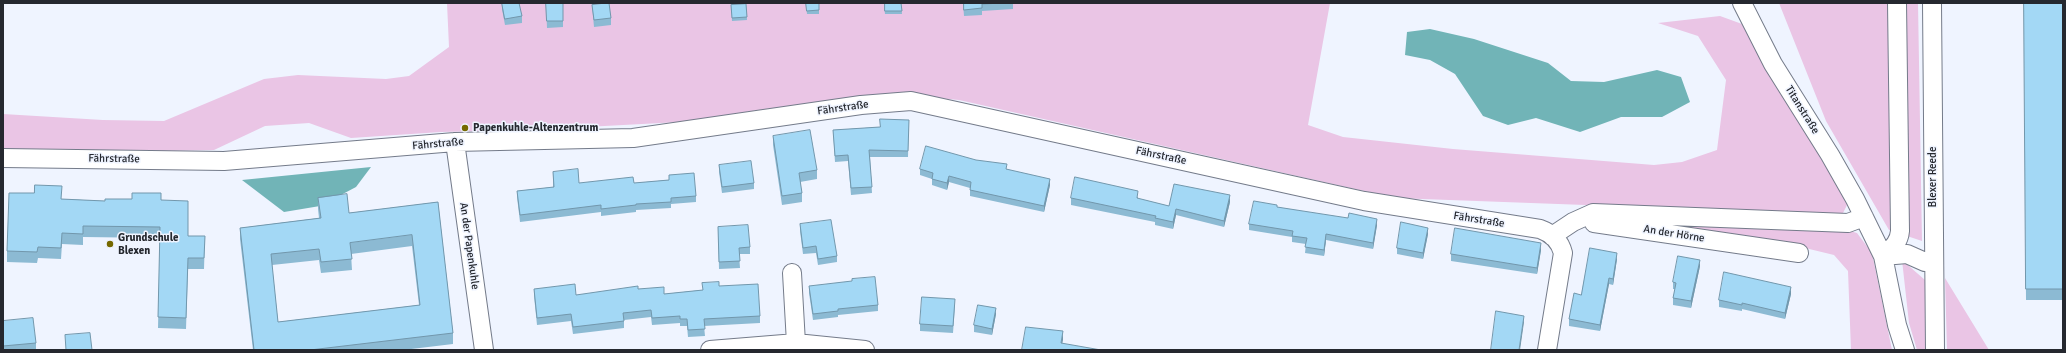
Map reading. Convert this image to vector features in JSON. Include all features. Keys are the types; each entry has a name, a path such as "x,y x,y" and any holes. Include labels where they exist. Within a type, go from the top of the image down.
{"street":[{"name":"Titanstraße","path":"1742,3 1773,64 1830,155 1864,217 1883,256"},
{"path":"1883,256 1895,244 1899,238 1900,231 1897,3"},
{"name":"Blexer Reede","path":"1932,3 1933,262 1935,350"},
{"name":"Fährstraße","path":"3,158 224,160 455,142 633,138 861,104 911,101 1364,201 1540,229 1552,236"},
{"name":"An der Papenkuhle","path":"455,142 484,350"},
{"path":"1547,350 1563,253 1562,248 1552,236 1573,222 1593,213 1848,223 1864,217"},
{"name":"An der Hörne","path":"1573,222 1635,228 1799,253"},
{"path":"1883,256 1907,254 1925,262 1933,262"},
{"path":"1883,256 1897,325 1905,350"},
{"path":"792,273 796,343"},
{"path":"710,350 796,343 865,350"}],"shaded area":[{"path":"447,3 1330,3 1308,125 1343,137 1453,149 1654,165 1682,162 1717,150 1726,80 1698,36 1658,23 1720,16 1742,24 1848,203 1843,213 1830,214 1395,198 959,100 892,94 766,109 680,122 529,130 441,132 351,138 309,123 265,126 214,150 101,152 3,149 3,114 103,120 164,121 264,79 298,75 386,79 409,76 449,47"},
{"path":"1779,3 1918,3 1922,241 1889,230 1826,121"},
{"path":"1624,221 1832,226 1857,233 1872,253 1892,350 1851,350 1848,271 1834,255 1801,247"},
{"path":"1902,260 1925,280 1925,350 1917,350 1909,323"},
{"path":"1945,278 1989,350 1947,350"}],"water":[{"path":"1430,29 1474,39 1548,63 1571,81 1604,82 1657,70 1681,77 1690,102 1662,117 1621,117 1580,132 1536,118 1508,125 1483,116 1455,74 1430,60 1405,55 1407,32"},
{"path":"371,167 356,187 320,206 284,212 242,180"}],"building":[{"path":"502,3 519,3 522,16 505,19"},
{"path":"546,3 563,3 563,21 547,21"},
{"path":"609,3 611,18 594,20 592,5"},
{"path":"806,3 819,3 819,10 807,11"},
{"path":"885,3 901,3 902,11 885,11"},
{"path":"964,3 1003,3 982,4 982,8 964,10"},
{"path":"2024,3 2063,3 2063,289 2026,289"},
{"path":"746,4 747,17 732,18 731,5"},
{"path":"880,119 909,120 908,151 869,150 872,187 851,188 848,155 835,156 833,130 880,127"},
{"path":"810,130 817,170 799,173 802,193 782,196 773,136"},
{"path":"926,146 976,160 1007,164 1006,169 1050,179 1044,206 970,190 971,182 949,176 947,183 932,179 933,173 920,169"},
{"path":"751,161 754,183 722,187 719,165"},
{"path":"578,169 579,183 633,177 634,183 669,180 669,175 694,173 696,196 671,198 671,202 636,204 601,209 601,205 520,215 517,191 554,187 553,172"},
{"path":"1075,177 1138,191 1137,198 1169,206 1174,184 1230,195 1224,221 1176,209 1173,222 1155,218 1156,216 1071,198"},
{"path":"35,185 62,186 61,199 105,201 105,199 132,199 132,193 161,193 161,200 188,201 188,236 205,236 204,258 188,258 186,318 158,317 160,227 83,226 83,234 62,233 61,248 38,247 37,252 7,251 9,193 34,193"},
{"path":"347,194 349,213 438,202 453,333 310,350 254,350 240,228 321,218 318,198","holes":["412,235 420,305 278,322 271,254 319,249 321,262 352,259 350,243"]},
{"path":"1254,201 1277,205 1277,207 1348,218 1349,213 1377,219 1373,243 1326,234 1324,250 1305,247 1307,238 1292,236 1293,231 1249,224"},
{"path":"831,220 837,256 818,259 816,246 803,248 800,224"},
{"path":"1401,222 1428,228 1423,253 1397,248"},
{"path":"748,225 750,247 739,248 740,261 719,262 718,227"},
{"path":"1455,228 1541,243 1537,268 1451,254"},
{"path":"1590,248 1617,253 1613,279 1609,278 1600,325 1569,319 1574,293 1581,295"},
{"path":"1678,256 1700,260 1691,301 1673,298 1676,283 1673,282"},
{"path":"1724,272 1791,287 1785,313 1742,303 1742,305 1719,300"},
{"path":"875,277 878,305 838,309 838,311 813,314 809,286"},
{"path":"719,282 719,286 758,284 760,316 704,319 705,329 688,330 687,319 680,319 680,316 652,318 651,310 623,313 624,321 573,327 571,314 537,318 534,289 575,284 576,295 638,286 638,289 664,287 664,294 703,290 702,283"},
{"path":"922,297 955,299 953,326 920,324"},
{"path":"978,305 996,308 992,329 974,325"},
{"path":"1496,311 1524,316 1519,350 1491,350"},
{"path":"33,318 36,343 3,346 3,321"},
{"path":"1026,327 1063,331 1061,343 1101,350 1022,350"},
{"path":"90,333 92,350 66,350 65,335"}],"place":[{"name":"Papenkuhle-Altenzentrum","path":"465,128"},
{"name":"Grundschule Blexen","path":"110,244"}]}
